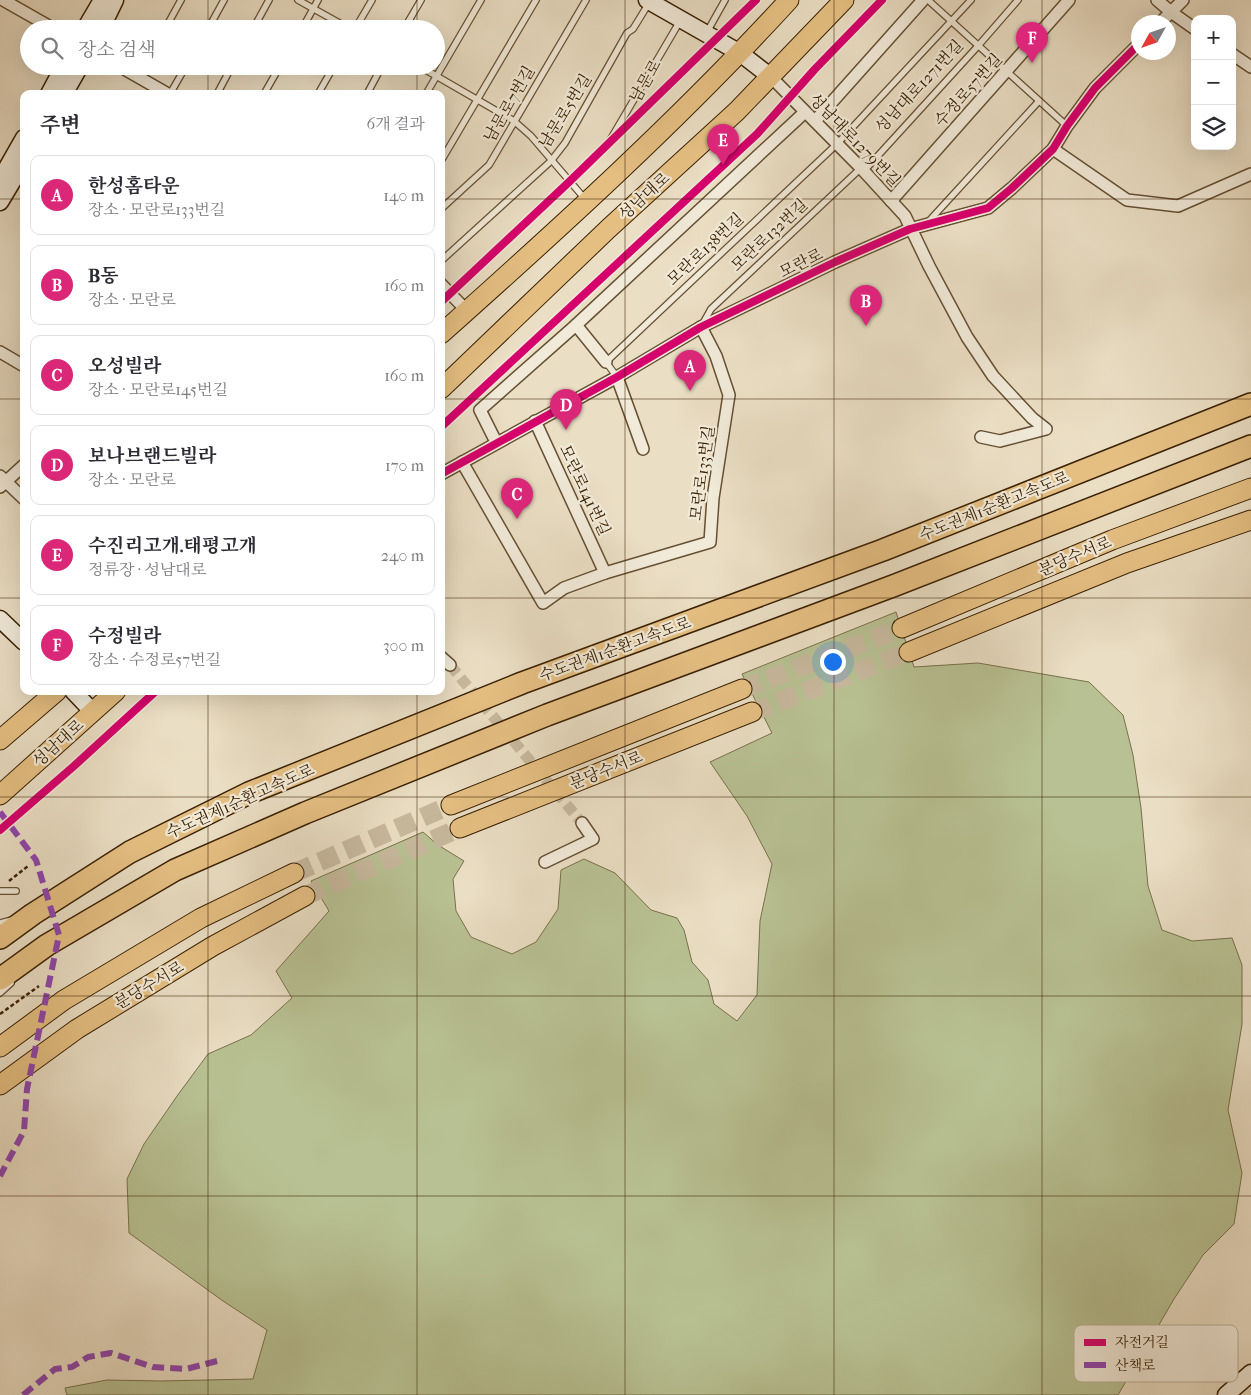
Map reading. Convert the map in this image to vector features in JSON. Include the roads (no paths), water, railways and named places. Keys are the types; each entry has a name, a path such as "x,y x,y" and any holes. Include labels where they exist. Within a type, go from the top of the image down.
{"highway":[{"name":"수도권제1순환고속도로","path":"0,938 33,914 130,852 249,793 522,683 883,550 1251,404"},
{"path":"8,979 47,945 175,870 305,813 547,715 893,586 1251,446"}],"main road":[{"path":"90,20 102,0"},
{"path":"106,20 116,0"},
{"path":"445,331 587,201 740,53 789,0"},
{"name":"성남대로","path":"445,385 608,229 737,111 844,0"},
{"path":"657,3 681,20 740,53 771,77"},
{"path":"51,90 59,75"},
{"path":"66,90 75,75"},
{"path":"1,176 20,145"},
{"path":"0,202 20,169"},
{"name":"분당수서로","path":"902,628 1112,540 1251,488"},
{"name":"분당수서로","path":"909,652 1127,563 1251,520"},
{"path":"0,618 20,638"},
{"name":"분당수서로","path":"451,805 742,689"},
{"path":"0,740 51,695"},
{"path":"77,695 93,712"},
{"name":"성남대로","path":"0,795 112,695"},
{"name":"분당수서로","path":"460,828 752,712"},
{"name":"분당수서로","path":"0,1047 64,1000 201,918 294,873"},
{"name":"분당수서로","path":"0,1085 77,1029 213,946 305,896"},
{"path":"1226,1395 1251,1373"}],"street":[{"path":"3,0 38,20"},
{"path":"814,121 924,0"},
{"name":"수정로57번길","path":"891,201 1070,0"},
{"path":"1157,0 1191,25"},
{"path":"1168,15 1183,0"},
{"name":"모란로","path":"445,472 617,377 701,327 835,262 910,229 988,208 1053,149 1067,126 1096,88 1131,52"},
{"path":"1236,57 1251,67"},
{"path":"135,75 162,90"},
{"name":"성남대로1279번길","path":"771,77 905,216 967,337 1000,383 1032,418 1046,429 1000,440 981,437"},
{"path":"496,442 480,410 576,326 805,112"},
{"path":"1053,149 1127,200 1178,206 1251,174"},
{"path":"445,288 468,311"},
{"path":"576,326 606,362"},
{"name":"모란로133번길","path":"462,462 543,603 564,588 605,573 710,542 713,498 729,395 716,356 701,327"},
{"path":"0,366 3,353 20,364"},
{"path":"617,377 643,449"},
{"name":"모란로141번길","path":"535,421 605,573"},
{"path":"20,468 2,482 20,496"},
{"path":"545,862 593,840 582,823"}],"lane":[{"path":"0,6 3,0"},
{"path":"170,20 181,0"},
{"path":"213,20 224,0"},
{"path":"258,20 268,0"},
{"path":"298,0 335,20"},
{"path":"307,20 318,0"},
{"path":"360,20 372,0"},
{"path":"409,20 421,0"},
{"path":"445,62 481,0"},
{"path":"445,154 536,0"},
{"name":"남문로7번길","path":"445,205 489,164 586,0"},
{"path":"706,34 725,0"},
{"name":"성남대로1271번길","path":"928,0 1067,126"},
{"path":"952,22 971,0"},
{"path":"978,46 1018,0"},
{"name":"남문로5번길","path":"445,257 550,161 565,142 627,33 657,3"},
{"name":"남문로","path":"609,142 681,20"},
{"name":"성남대로1271번길","path":"837,144 952,22"},
{"name":"성남대로1271번길","path":"862,170 978,46"},
{"path":"171,90 181,75"},
{"path":"219,90 227,75"},
{"path":"266,90 275,75"},
{"path":"320,90 329,75"},
{"path":"369,90 377,75"},
{"path":"428,90 437,76 514,122 531,136 550,161 587,201"},
{"path":"927,223 1039,101"},
{"name":"모란로138번길","path":"606,362 837,144"},
{"name":"모란로132번길","path":"701,327 711,309 862,170"},
{"path":"606,362 617,377"},
{"path":"0,891 16,891"},
{"path":"0,923 33,914"},
{"path":"22,971 47,945"},
{"path":"0,994 8,979"}],"tunnel":[{"path":"742,689 902,628"},
{"path":"752,712 909,652"},
{"path":"450,665 582,823"},
{"path":"294,873 451,805"},
{"path":"305,896 460,828"}],"place":[{"name":"수정빌라","path":"1032,63"},
{"name":"수진리고개.태평고개","path":"723,165"},
{"name":"B동","path":"866,326"},
{"name":"한성홈타운","path":"690,391"},
{"name":"보나브랜드빌라","path":"566,430"},
{"name":"오성빌라","path":"517,519"}]}
